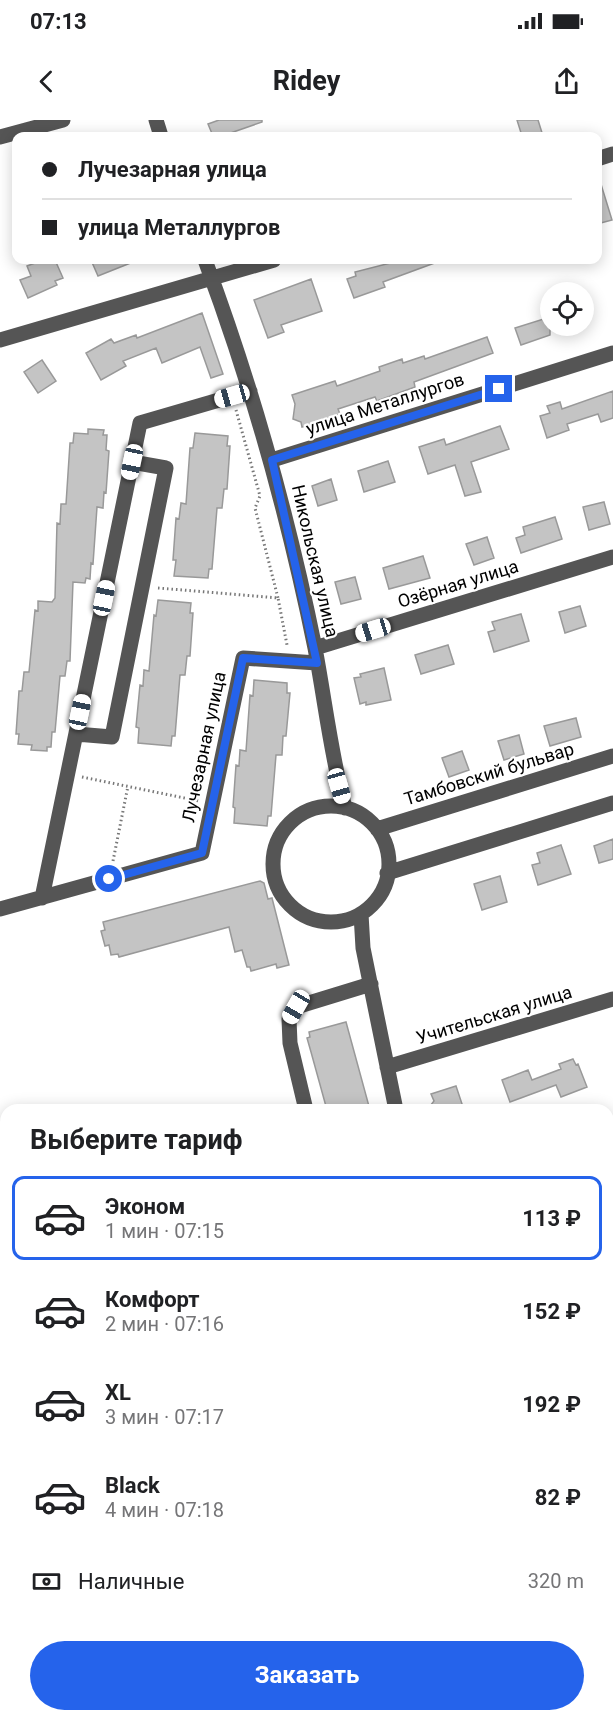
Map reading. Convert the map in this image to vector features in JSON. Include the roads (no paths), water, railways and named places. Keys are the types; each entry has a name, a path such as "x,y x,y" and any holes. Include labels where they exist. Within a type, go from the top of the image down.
{"street":[{"path":"19,132 63,120"},
{"name":"Никольская улица","path":"206,264 272,460 316,656 333,764 345,808"},
{"path":"0,340 261,264"},
{"name":"улица Металлургов","path":"272,460 613,353"},
{"path":"42,898 140,423 250,391"},
{"path":"76,734 112,737 166,468 132,462"},
{"name":"Озёрная улица","path":"316,656 613,557"},
{"name":"Лучезарная улица","path":"0,909 202,853 243,658 290,661 316,656"},
{"name":"Тамбовский бульвар","path":"377,829 613,756"},
{"path":"387,873 613,803"},
{"path":"326,806 345,808 363,816 377,829 386,846 387,873 385,884 376,901 361,914 349,920 324,922 306,916 290,906 279,891 273,873 276,845 292,821 308,811 326,806"},
{"path":"361,914 363,948 395,1104"},
{"path":"305,1104 290,1042 289,1019 296,1007 371,984"},
{"name":"Учительская улица","path":"387,1067 613,999"}]}
